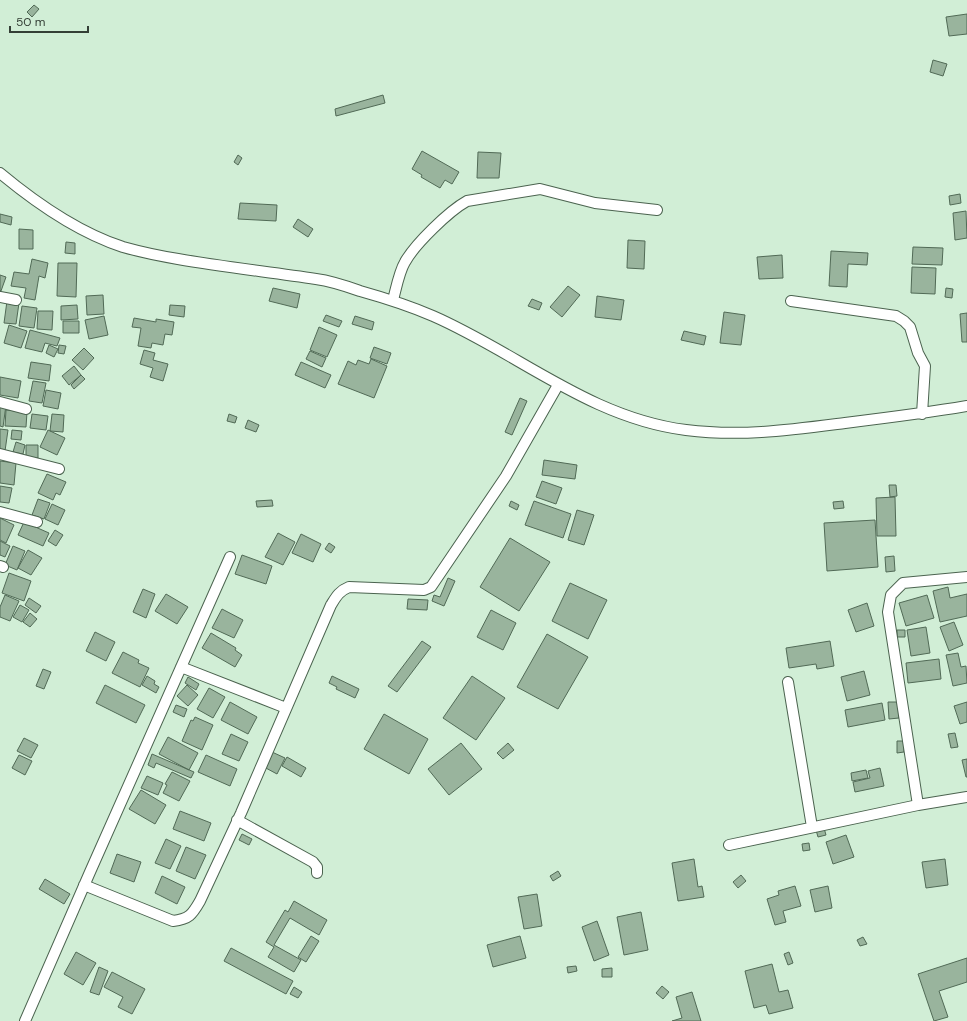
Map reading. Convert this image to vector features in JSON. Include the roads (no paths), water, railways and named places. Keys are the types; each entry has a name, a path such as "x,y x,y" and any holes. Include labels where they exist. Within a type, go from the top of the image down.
{"street":[{"path":"0,172 19,189 58,216 85,230 122,246 155,255 219,266 318,279 393,300 434,316 558,385 609,409 653,423 685,430 739,433 779,432 922,414 967,406"},
{"path":"393,300 404,263 412,252 449,213 467,202 540,189 582,201 657,210"},
{"path":"0,297 16,300"},
{"path":"791,301 896,316 904,321 910,327 918,353 925,366 922,414"},
{"path":"84,884 173,921 185,919 193,913 237,820 331,605 338,594 349,587 424,590 431,587 506,476 558,385"},
{"path":"0,402 26,409"},
{"path":"0,454 59,469"},
{"path":"0,512 37,522"},
{"path":"25,1021 84,884 230,557"},
{"path":"918,805 888,612 891,595 904,583 967,577"},
{"path":"181,667 286,708"},
{"path":"788,682 812,827"},
{"path":"729,845 918,805 967,797"},
{"path":"237,820 313,862 317,867 317,873"}]}
